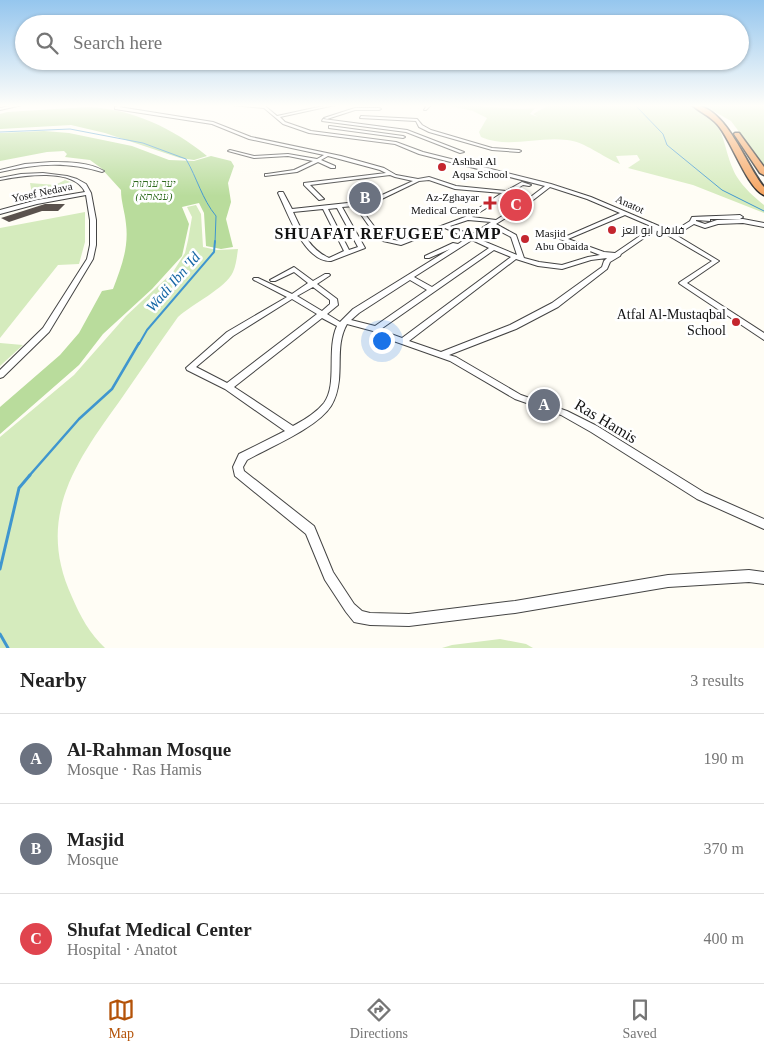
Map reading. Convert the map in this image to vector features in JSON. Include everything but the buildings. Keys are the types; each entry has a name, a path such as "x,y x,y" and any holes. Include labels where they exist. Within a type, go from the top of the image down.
{"highway":[{"path":"724,135 744,178 764,201"},
{"path":"729,135 754,180 764,192"},
{"path":"736,135 764,184"},
{"path":"737,135 764,173"}],"street":[{"path":"243,135 372,166 392,174 418,180"},
{"name":"Anatot","path":"335,135 396,143 421,153 546,187 625,213 657,227 716,261 682,283 764,337"},
{"path":"385,135 403,138"},
{"path":"396,143 407,135"},
{"path":"445,135 492,149 519,151"},
{"path":"421,136 462,152"},
{"path":"230,151 254,156 288,155 318,160 333,166"},
{"path":"267,175 295,171 327,155"},
{"path":"0,171 28,165 54,164 77,165 102,171"},
{"path":"322,199 306,184 392,174"},
{"path":"0,179 28,176 61,176 80,182 88,193 93,220 93,245 90,259 46,330 0,375"},
{"path":"358,208 418,180 429,178 455,187 505,192"},
{"path":"290,212 357,204 371,228 385,240 401,243 467,218 505,192 522,183 546,187"},
{"path":"546,187 470,239 356,311 344,324 337,347 334,390 327,404 318,414 243,457 238,467 239,473 310,530 329,576 359,617 409,620 516,607 668,581 749,576 764,578"},
{"name":"Yosef Nedava","path":"0,212 37,202 88,193"},
{"path":"281,193 310,251 316,256 329,260 362,248 339,206"},
{"path":"325,207 347,252"},
{"path":"618,255 603,254 563,239 625,213"},
{"path":"672,235 693,222 694,218 736,216 764,225"},
{"path":"467,218 494,223 514,236 518,258"},
{"path":"703,218 712,224"},
{"path":"693,222 708,226 721,222 743,221 764,225"},
{"path":"721,222 764,225"},
{"path":"672,235 700,225"},
{"path":"444,226 470,239 538,264 562,267 590,258 618,255"},
{"path":"441,355 496,334 555,305 605,268 607,261 657,227"},
{"path":"427,257 470,239"},
{"path":"376,329 494,248"},
{"path":"403,341 518,258"},
{"path":"228,387 334,306 333,299 294,269 272,280"},
{"path":"291,430 228,387 190,368 230,334 327,275"},
{"path":"410,277 431,291"},
{"name":"Ras Hamis","path":"256,280 344,324 376,329 403,341 453,358 518,397 564,413 701,496 764,524"}],"green space":[{"name":"יער ענתות (ענאתא)","path":"0,135 80,135 132,146 169,160 194,161 211,156 231,161 234,166 228,183 231,202 226,219 233,247 221,249 206,246 204,213 199,203 182,207 189,224 182,256 152,289 103,334 79,365 0,434 0,407 60,355 79,333 102,291 113,289 125,250 127,233 121,190 101,168 90,160 65,157 67,154 64,151 47,152 0,161"},
{"path":"112,135 177,135 207,156 194,160 180,158"},
{"path":"480,135 722,135 737,177 749,192 764,205 764,213 693,185 628,168 640,160 637,155 616,156 620,164 574,141 556,139 502,142"},
{"path":"742,135 764,135 764,165"},
{"path":"65,180 73,183 61,186 63,189 32,194 30,183 55,185"},
{"path":"196,205 201,214 203,247 217,250 238,249 233,272 216,290 178,317 88,448 75,470 65,493 59,517 58,542 62,569 82,618 90,631 105,648 0,648 0,437 74,375 126,316 173,272 185,253 188,240 192,217 187,207"},
{"path":"85,212 85,242 79,264 58,265 0,338 0,228"},
{"path":"0,343 23,345 0,366"},
{"path":"500,639 526,644 533,648 442,648 452,645"}],"waterway":[{"name":"Wadi Ibn 'Id","path":"103,135 143,143 186,159 207,203 216,216 215,243"},
{"path":"663,135 667,145 722,190 764,211"},
{"name":"Wadi Ibn 'Id","path":"139,344 147,330 214,252 215,241"},
{"name":"Wadi Ibn 'Id","path":"29,476 79,419 112,389 139,343"},
{"name":"Wadi Ibn 'Id","path":"0,569 19,488 30,475"},
{"name":"Wadi Ibn 'Id","path":"0,634 8,648"}],"place":[{"name":"Ashbal Al Aqsa School","path":"442,167"},
{"name":"Masjid","path":"365,198"},
{"name":"Az-Zghayar Medical Center","path":"490,203"},
{"name":"Shufat Medical Center","path":"516,205"},
{"name":"فلافل ابو العز","path":"612,230"},
{"name":"Masjid Abu Obaida","path":"525,239"},
{"name":"Atfal Al-Mustaqbal School","path":"736,322"},
{"name":"Al-Rahman Mosque","path":"544,405"}],"district":[{"name":"SHUAFAT REFUGEE CAMP","path":"388,233"}]}
